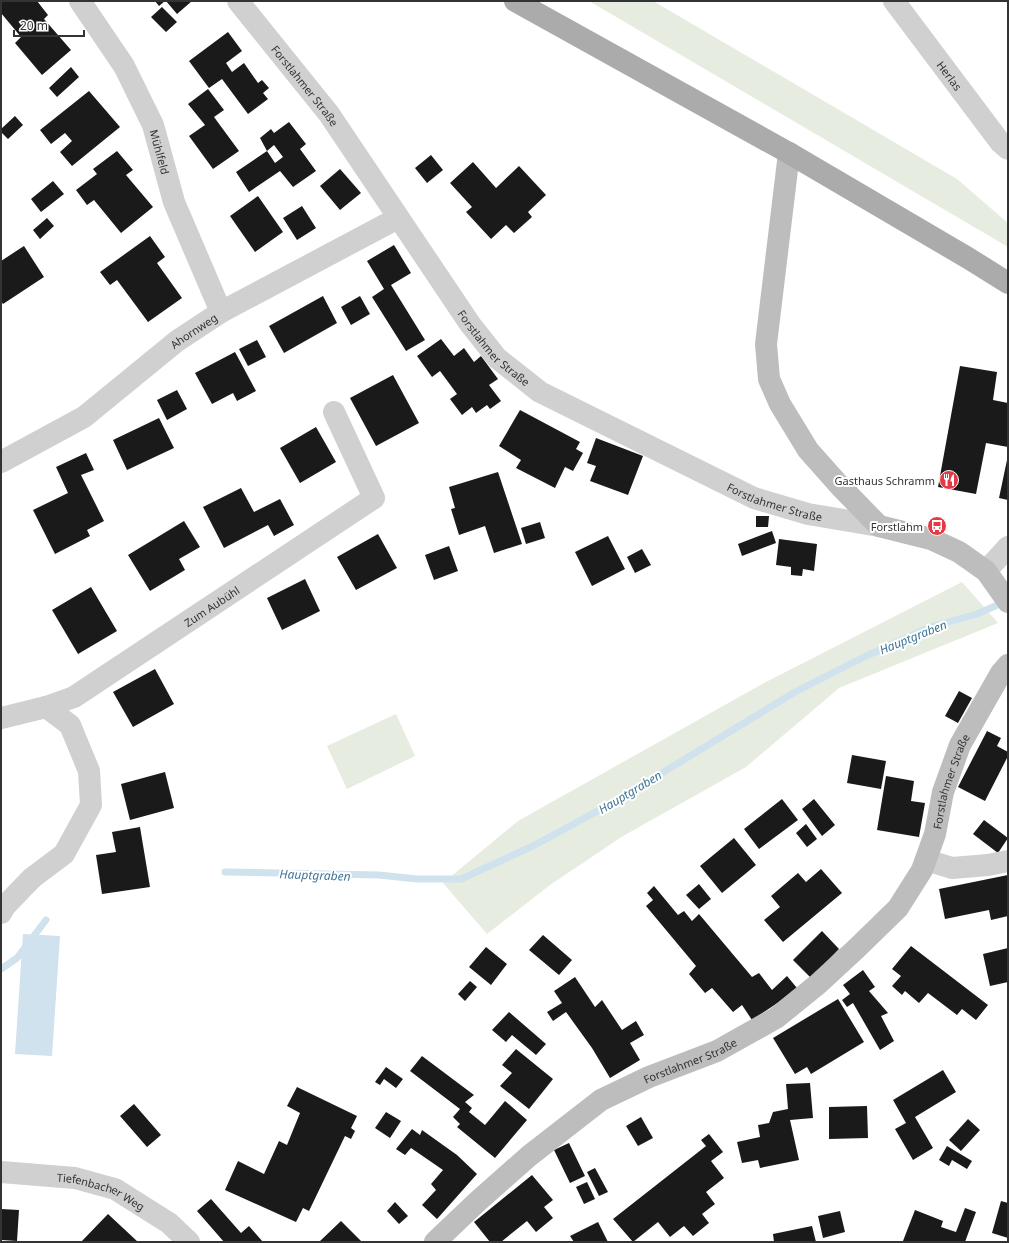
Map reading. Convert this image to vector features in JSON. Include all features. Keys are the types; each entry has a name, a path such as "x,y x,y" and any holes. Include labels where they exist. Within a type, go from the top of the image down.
{"main road":[{"path":"515,1 789,153 1008,283"}],"street":[{"name":"Mühlfeld","path":"80,1 124,66 152,125 174,202 222,312"},
{"name":"Forstlahmer Straße","path":"238,1 329,114 470,324 497,358 540,392 754,498 808,514 879,526 931,539 959,552 986,571 1008,602"},
{"name":"Herlas","path":"894,1 1005,141"},
{"path":"789,153 766,344 769,379 780,404 808,450 879,526"},
{"name":"Ahornweg","path":"4,454 84,417 177,341 222,312 398,218"},
{"name":"Zum Aubühl","path":"1,718 46,707 74,697 374,498 334,412"},
{"path":"986,571 1008,547"},
{"name":"Forstlahmer Straße","path":"435,1242 528,1156 601,1100 649,1077 717,1051 776,1018 818,984 898,908 922,870 926,860 935,834 943,792 960,745 1008,665"},
{"path":"1,913 5,906 32,878 64,854 91,805 89,771 70,725 46,707"},
{"path":"926,860 952,868 988,865 1008,861"},
{"name":"Tiefenbacher Weg","path":"1,1172 75,1178 115,1189 169,1223 189,1242"}],"shaded area":[{"path":"589,1 653,1 957,179 1008,223 1008,247"},
{"path":"962,582 998,623 839,688 746,767 623,836 550,885 487,934 443,883 518,821 764,683"},
{"path":"396,714 415,756 347,789 327,746"}],"water":[{"path":"23,934 60,936 52,1056 15,1054"}],"building":[{"path":"1,1 37,1 48,15 44,19 71,50 42,75 15,43 21,37 1,13"},
{"path":"155,1 165,1 159,6"},
{"path":"166,1 192,1 177,14"},
{"path":"162,7 177,22 166,32 151,17"},
{"path":"228,32 242,51 226,63 232,72 244,63 258,83 262,80 269,88 263,93 268,99 248,114 222,79 209,88 189,61"},
{"path":"71,67 79,77 57,97 49,88"},
{"path":"208,89 224,110 214,117 239,151 213,169 189,136 205,125 188,104"},
{"path":"89,91 120,127 72,166 60,152 72,141 65,133 51,144 40,130"},
{"path":"15,116 23,125 8,139 1,132 1,129"},
{"path":"289,122 306,144 300,149 316,171 293,187 280,171 249,192 236,172 267,151 260,138 271,129 274,133","holes":["274,145 283,157 275,163 267,151"]},
{"path":"117,151 133,170 126,175 153,207 121,233 94,200 87,205 76,190 97,174 93,169"},
{"path":"431,155 443,170 427,183 415,168"},
{"path":"473,162 496,188 519,166 546,195 528,212 532,217 514,233 506,225 491,239 466,212 472,207 450,183"},
{"path":"340,169 361,193 340,210 320,186"},
{"path":"53,181 64,194 41,212 31,199"},
{"path":"258,196 283,232 255,252 230,216"},
{"path":"302,206 316,228 297,240 283,218"},
{"path":"47,218 54,226 40,239 33,230"},
{"path":"150,236 165,257 157,263 182,298 148,322 117,280 110,285 100,272"},
{"path":"394,245 411,273 391,285 425,340 406,351 372,297 384,289 367,261"},
{"path":"24,246 44,277 3,304 1,301 1,261"},
{"path":"323,296 337,323 284,353 269,326"},
{"path":"360,296 370,314 351,325 341,307"},
{"path":"441,339 454,356 464,348 474,362 481,356 498,379 489,385 501,401 490,409 487,405 476,413 472,407 462,415 450,399 457,394 440,371 432,377 417,356"},
{"path":"257,340 266,357 248,366 239,349"},
{"path":"235,352 256,391 237,401 233,393 212,404 195,373"},
{"path":"960,366 997,372 993,400 1008,403 1008,447 986,443 976,494 938,487"},
{"path":"393,375 419,423 376,446 350,398"},
{"path":"177,390 187,409 167,420 157,400"},
{"path":"520,410 580,442 576,449 583,453 573,471 565,467 555,488 516,468 521,460 499,446"},
{"path":"159,418 174,448 127,470 113,440"},
{"path":"316,427 336,462 300,483 280,448"},
{"path":"596,438 643,456 628,495 590,481 596,466 587,463"},
{"path":"86,453 94,470 81,475 104,521 87,530 90,536 55,554 33,510 68,493 56,467"},
{"path":"1008,460 1008,500 999,498"},
{"path":"498,472 522,544 494,553 485,526 459,535 451,509 455,508 449,487"},
{"path":"241,488 254,512 280,499 294,525 274,536 268,525 224,548 203,507"},
{"path":"756,516 769,516 768,527 756,527"},
{"path":"184,521 200,547 179,559 185,570 150,591 128,555"},
{"path":"540,522 545,538 526,544 521,528"},
{"path":"772,531 776,543 742,556 738,544"},
{"path":"378,534 397,568 356,590 337,557"},
{"path":"608,536 625,569 592,586 575,552"},
{"path":"779,539 817,544 814,571 803,569 802,576 791,575 791,567 776,565"},
{"path":"449,546 458,571 434,580 425,555"},
{"path":"642,549 651,565 635,573 627,557"},
{"path":"305,579 320,611 282,630 267,598"},
{"path":"91,587 117,631 78,654 52,610"},
{"path":"155,669 174,704 133,727 113,692"},
{"path":"959,691 972,698 958,723 945,716"},
{"path":"987,731 1001,738 997,746 1008,752 1008,756 985,801 958,787"},
{"path":"852,755 886,761 881,789 847,783"},
{"path":"165,772 174,808 130,820 121,784"},
{"path":"886,776 914,781 911,801 925,803 919,837 877,830"},
{"path":"782,799 798,820 759,849 744,829"},
{"path":"814,799 835,825 822,836 802,809"},
{"path":"984,820 1008,838 998,853 973,834"},
{"path":"806,824 817,839 807,847 796,833"},
{"path":"140,827 150,887 102,894 96,855 116,852 112,832"},
{"path":"734,838 756,865 722,893 700,866"},
{"path":"821,869 842,893 783,942 764,920 780,907 771,896 798,873 806,882"},
{"path":"1008,875 1008,916 991,920 989,910 945,919 939,889"},
{"path":"699,884 711,899 699,909 686,895"},
{"path":"654,886 678,915 684,911 692,921 699,914 752,977 759,973 772,990 787,976 797,988 752,1020 742,1005 733,1012 712,988 705,993 689,974 696,966 646,906 653,900 647,893"},
{"path":"822,931 839,949 811,978 793,960"},
{"path":"543,935 572,960 559,975 529,950"},
{"path":"911,946 988,1005 976,1020 962,1009 957,1015 928,993 919,1003 905,991 902,995 892,986 901,976 892,969"},
{"path":"486,947 507,964 491,985 469,967"},
{"path":"1008,948 1008,982 990,986 983,954"},
{"path":"863,970 875,987 869,991 888,1013 881,1016 894,1041 880,1050 853,1003 847,1007 842,1000 850,994 843,985"},
{"path":"575,977 595,1007 602,1000 622,1030 636,1021 644,1035 630,1043 640,1060 610,1078 592,1048 566,1012 553,1021 547,1012 562,1003 554,991"},
{"path":"470,981 477,987 465,1001 458,994"},
{"path":"838,999 864,1042 811,1074 807,1067 795,1074 773,1038"},
{"path":"509,1012 546,1044 536,1055 512,1035 506,1042 492,1030"},
{"path":"516,1049 553,1079 529,1109 500,1086 512,1073 502,1065"},
{"path":"422,1056 474,1095 465,1102 472,1108 469,1112 485,1125 505,1101 527,1120 495,1158 457,1127 460,1124 453,1117 460,1109 410,1071"},
{"path":"386,1067 403,1079 396,1088 384,1079 380,1085 375,1082"},
{"path":"943,1070 956,1092 915,1117 933,1148 913,1160 895,1129 906,1123 893,1100"},
{"path":"810,1083 813,1118 790,1120 799,1160 760,1168 758,1160 742,1163 737,1142 760,1137 758,1125 769,1123 773,1112 788,1109 786,1084"},
{"path":"297,1087 357,1116 351,1128 355,1131 351,1139 345,1136 309,1211 303,1208 296,1222 225,1190 238,1161 264,1174 279,1141 287,1145 300,1113 287,1106"},
{"path":"134,1104 161,1135 147,1147 120,1116"},
{"path":"867,1106 868,1138 829,1139 829,1107"},
{"path":"386,1112 401,1121 390,1138 375,1128"},
{"path":"641,1117 653,1138 638,1146 626,1126"},
{"path":"968,1119 980,1130 961,1151 949,1140"},
{"path":"412,1129 420,1135 422,1130 457,1155 477,1174 437,1219 422,1205 436,1190 431,1184 443,1170 411,1148 405,1155 396,1149"},
{"path":"709,1134 723,1152 711,1161 724,1178 706,1192 715,1204 702,1214 709,1223 693,1236 684,1226 670,1237 658,1222 633,1242 613,1219 706,1146 701,1140"},
{"path":"569,1143 585,1176 570,1183 554,1150"},
{"path":"947,1146 972,1161 967,1169 952,1160 949,1166 939,1160"},
{"path":"595,1168 608,1192 599,1196 587,1172"},
{"path":"532,1175 553,1200 544,1207 553,1218 536,1232 527,1221 501,1242 490,1242 474,1222"},
{"path":"587,1182 595,1199 584,1204 576,1187"},
{"path":"211,1199 241,1233 249,1226 263,1242 224,1242 197,1211"},
{"path":"1001,1201 1008,1203 1008,1238 992,1233"},
{"path":"395,1202 408,1216 399,1224 387,1211"},
{"path":"965,1208 976,1212 965,1242 903,1241 915,1210 943,1221 941,1227 956,1232"},
{"path":"1,1209 19,1210 17,1241 1,1240"},
{"path":"840,1211 845,1232 823,1238 818,1216"},
{"path":"108,1214 138,1242 81,1242"},
{"path":"341,1221 362,1242 319,1242"},
{"path":"598,1222 608,1242 574,1242 570,1236"},
{"path":"812,1226 816,1242 774,1242 773,1234"}],"waterway":[{"name":"Hauptgraben","path":"225,872 379,875 417,879 461,879 533,846 616,801 795,692 864,657 930,627 977,614 1004,602"},
{"name":"Hauptgraben","path":"1,969 17,958 46,920"}],"place":[{"name":"Gasthaus Schramm","path":"949,480"},
{"name":"Forstlahm","path":"937,526"}]}
